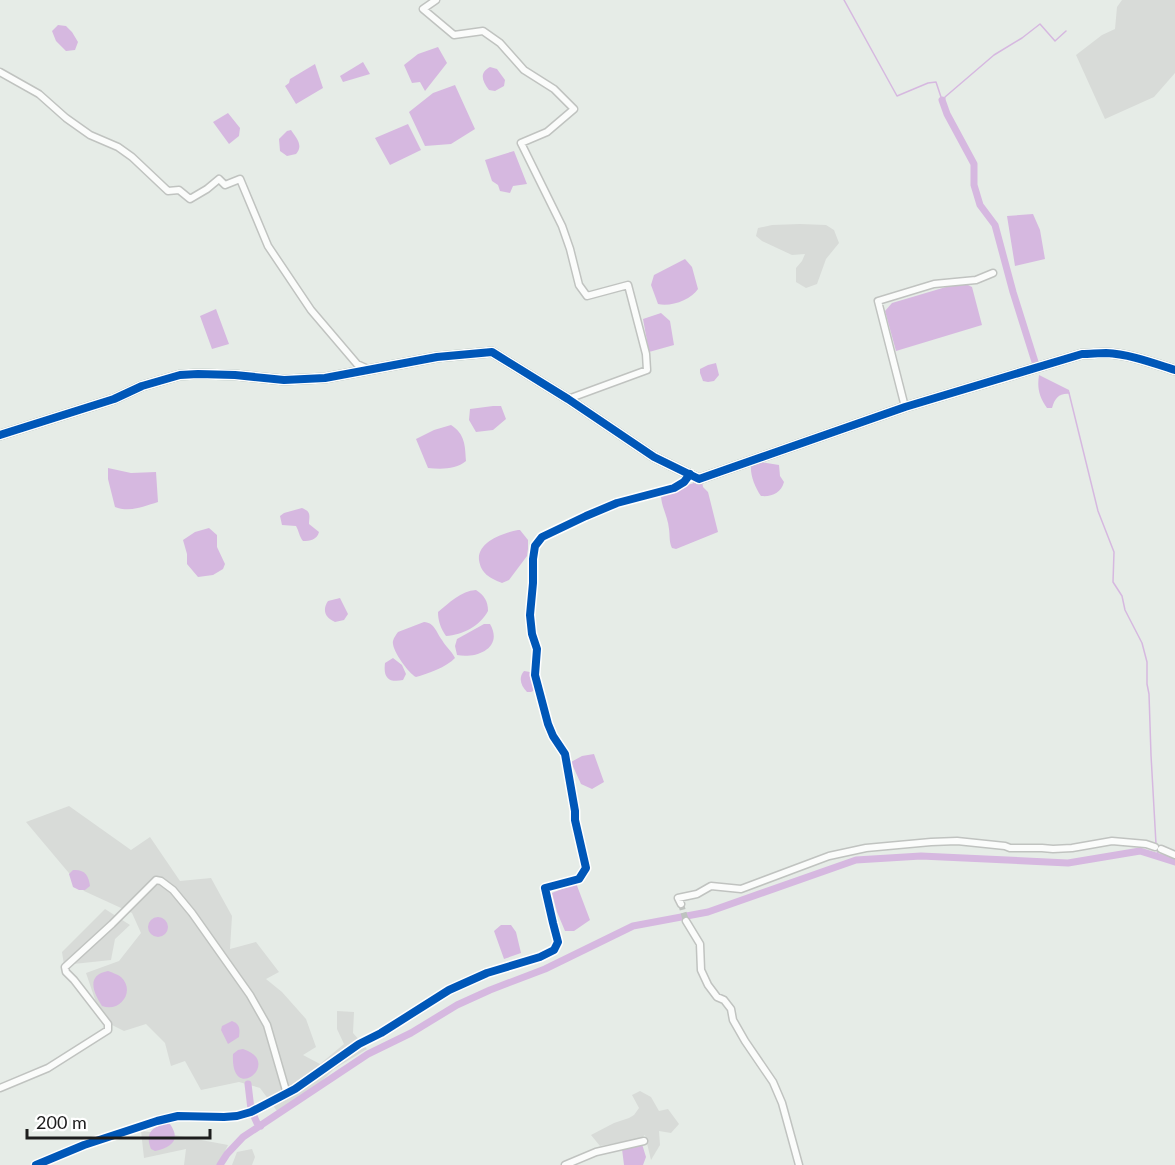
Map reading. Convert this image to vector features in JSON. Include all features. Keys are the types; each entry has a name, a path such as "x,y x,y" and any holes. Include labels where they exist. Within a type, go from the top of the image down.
{"street":[{"path":"436,0 423,9 454,35 483,31 500,43 524,70 554,88 574,108 547,132 521,143 562,226 579,285 587,296 628,285 646,354 647,370 568,399"},
{"path":"0,72 39,94 90,135 118,147 168,191 179,190 190,199 219,179 225,185 240,179 268,246 311,310 357,364 368,369"},
{"path":"906,406 878,301 934,284 976,280 993,273"},
{"path":"0,435 114,399 142,386 180,375 235,375 284,380 325,378 437,357 492,352 568,399 654,457 699,479 906,406 1082,354 1120,355 1175,370"},
{"path":"36,1165 84,1145 157,1121 178,1116 224,1118 251,1112 287,1094 359,1044 381,1033 449,990 487,972 533,959 554,950 558,942 545,888 579,879 585,868 565,754 548,724 535,675 537,649 532,634 530,615 535,546 542,537 617,503 674,488 684,482 690,474"},
{"path":"681,904 678,898 697,894 711,886 741,890 829,856 866,848 957,842 1010,848 1053,849 1112,841 1146,844 1175,855"},
{"path":"0,1088 48,1068 108,1030 108,1024 66,972 66,967 156,880 161,880 173,890 192,913 250,994 267,1025 287,1094"},
{"path":"686,921 700,944 701,970 708,985 717,997 724,1000 731,1008 733,1020 773,1082 782,1103 799,1165"},
{"path":"565,1165 596,1152 644,1141"}],"shaded area":[{"path":"1122,0 1175,0 1175,73 1154,97 1105,119 1076,55 1102,35 1115,29 1117,7"},
{"path":"58,25 66,26 72,32 78,42 75,50 66,51 56,41 52,31"},
{"path":"438,47 447,63 425,91 420,82 412,83 404,65 418,54"},
{"path":"363,62 370,74 343,82 340,76"},
{"path":"315,64 323,88 296,104 285,86 290,79"},
{"path":"490,67 497,69 505,80 504,86 495,91 489,90 483,80 484,72"},
{"path":"455,85 475,129 451,144 425,146 409,112 433,93"},
{"path":"228,113 240,128 239,136 229,144 213,122"},
{"path":"408,124 421,150 390,165 375,138"},
{"path":"291,130 299,148 296,154 287,156 280,151 279,139"},
{"path":"514,151 527,184 513,186 510,193 500,191 498,185 492,181 485,160"},
{"path":"1033,214 1040,230 1045,259 1015,266 1007,216"},
{"path":"800,224 826,225 834,230 839,243 826,259 817,284 806,288 796,282 796,268 805,254 792,255 756,236 758,228"},
{"path":"685,259 692,267 698,289 680,302 658,304 651,285 654,275"},
{"path":"966,284 972,287 982,325 896,351 885,311 892,303 946,287"},
{"path":"216,309 229,344 212,349 200,316"},
{"path":"661,313 670,321 674,345 649,352 643,319"},
{"path":"716,363 719,375 714,381 703,381 700,369"},
{"path":"1039,375 1069,390 1070,394 1060,395 1052,408 1047,408 1039,392"},
{"path":"501,406 506,419 493,430 476,432 469,420 470,409"},
{"path":"451,425 462,436 466,461 443,469 428,468 416,439"},
{"path":"761,462 779,465 780,476 784,482 778,492 769,496 761,496 751,473 751,465"},
{"path":"108,468 131,473 156,472 158,502 131,509 115,507 108,479"},
{"path":"700,481 708,492 718,532 676,549 672,548 661,495"},
{"path":"302,508 309,513 309,524 319,532 317,537 311,540 303,541 296,526 282,525 280,516"},
{"path":"209,528 217,535 217,547 225,564 223,569 213,575 198,577 187,564 183,540 195,532"},
{"path":"518,530 528,540 527,556 509,580 502,583 484,572 480,565 479,554 492,539"},
{"path":"476,590 486,601 488,611 485,616 470,629 446,636 440,625 438,612 460,595"},
{"path":"340,598 348,614 344,620 335,622 327,616 325,608 328,601"},
{"path":"424,622 433,626 455,658 442,667 416,677 401,660 393,641 398,632"},
{"path":"484,624 490,624 493,632 491,645 479,653 457,655 455,646 457,639"},
{"path":"393,658 402,665 406,674 403,680 394,681 386,676 385,663"},
{"path":"524,671 530,672 534,681 535,690 531,692 527,692 522,685 521,676"},
{"path":"594,754 604,782 592,789 581,784 571,762 582,756"},
{"path":"69,806 131,850 150,837 180,881 211,878 232,916 230,949 256,942 279,972 266,979 282,992 306,1019 316,1047 303,1055 320,1064 344,1044 337,1029 337,1011 354,1012 353,1033 367,1049 334,1069 313,1090 280,1115 260,1088 239,1082 201,1090 185,1061 171,1066 165,1043 146,1024 124,1031 102,1020 86,973 119,961 141,933 132,913 84,891 26,822"},
{"path":"73,870 86,874 90,886 85,890 73,887 69,874"},
{"path":"576,883 590,920 574,931 565,931 552,893"},
{"path":"105,909 130,925 115,939 111,960 64,965 62,952"},
{"path":"154,917 162,917 168,923 168,931 162,937 154,937 148,931 148,923"},
{"path":"501,925 511,925 516,932 521,953 504,959 494,931"},
{"path":"108,971 121,977 127,988 120,1004 109,1007 102,1006 93,985 97,976"},
{"path":"232,1021 239,1027 239,1037 228,1044 221,1030 222,1026"},
{"path":"243,1049 254,1055 258,1063 257,1070 246,1079 239,1077 234,1069 233,1054"},
{"path":"640,1091 651,1097 659,1111 668,1109 679,1124 671,1133 659,1131 660,1145 651,1160 645,1135 635,1142 626,1141 600,1146 591,1135 634,1115 639,1108 632,1095"},
{"path":"165,1123 170,1124 175,1139 170,1145 155,1151 149,1144 150,1132"},
{"path":"141,1131 228,1145 218,1165 184,1165 186,1149 144,1158"},
{"path":"642,1144 646,1157 643,1165 624,1165 622,1149"},
{"path":"252,1149 255,1157 252,1165 232,1165 237,1152"}],"waterway":[{"path":"844,0 897,96 936,82 942,100"},
{"path":"943,106 945,97 994,55 1040,24 1055,41 1066,31"},
{"path":"942,100 974,164 974,185 980,205 995,225 1036,365"},
{"path":"1069,393 1098,511 1114,552 1113,582 1122,596 1125,610 1142,643 1147,662 1156,844"},
{"path":"1157,848 1158,857"},
{"path":"220,1165 243,1137 368,1054 411,1033 457,1005 545,969 633,926 708,912 856,860 921,856 1068,863 1140,851 1175,862"},
{"path":"248,1084 251,1109"},
{"path":"253,1114 261,1126"}],"tunnel":[{"path":"681,904 686,921"}],"cycle path":[{"path":"0,435 114,399 142,386 180,375 235,375 284,380 325,378 437,357 492,352 568,399 654,457 699,479 905,407 1082,354 1123,355 1175,370"},
{"path":"36,1165 84,1145 157,1121 178,1116 224,1117 251,1112 295,1089 359,1044 381,1033 449,990 487,973 540,957 554,950 558,942 545,888 579,879 586,868 575,820 565,754 548,724 535,675 537,649 532,634 530,615 535,546 542,537 617,503 674,488 684,482 690,474"}]}
